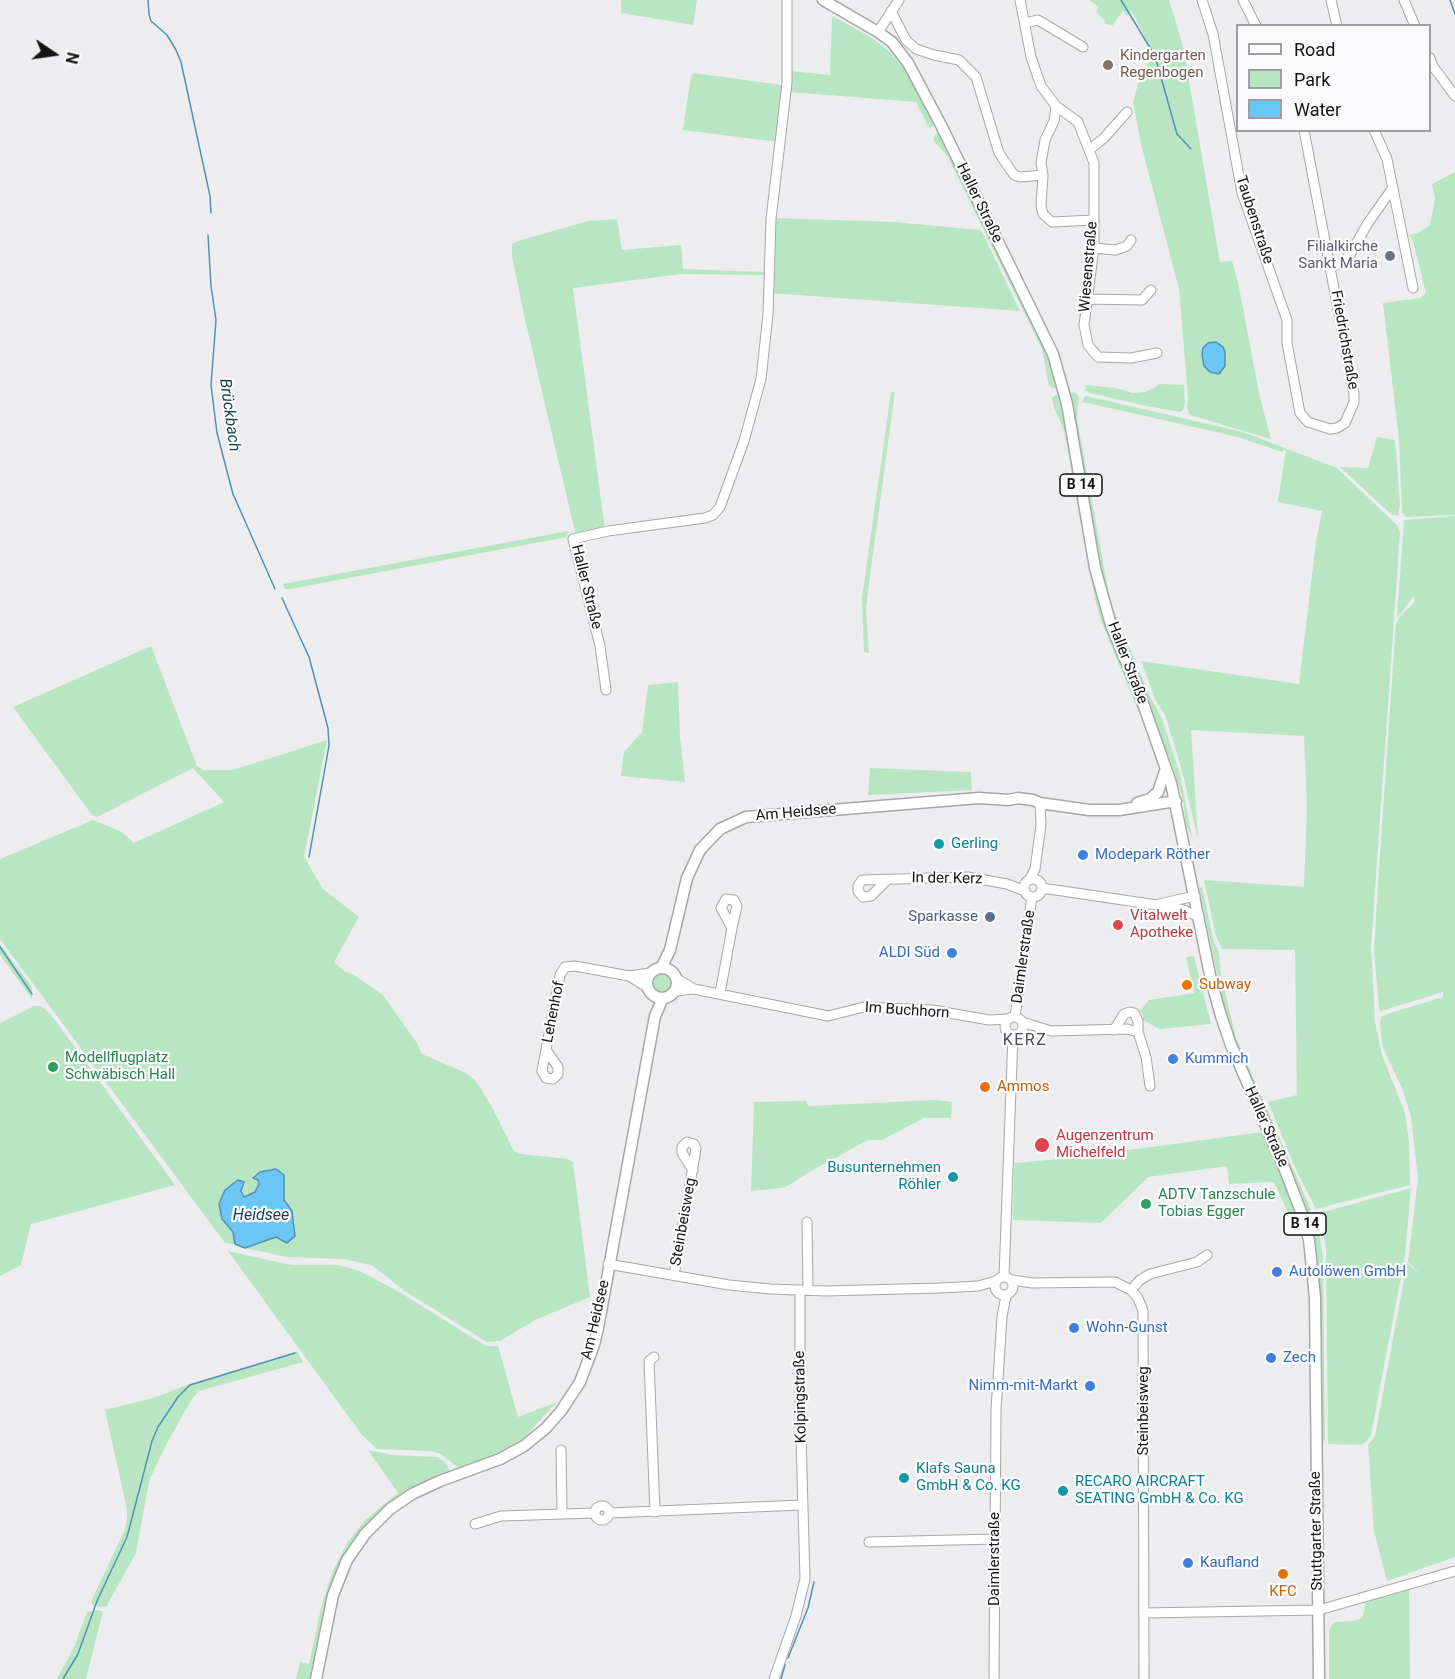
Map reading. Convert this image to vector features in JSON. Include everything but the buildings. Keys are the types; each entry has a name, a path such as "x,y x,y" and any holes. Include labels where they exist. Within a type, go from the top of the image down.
{"main road":[{"name":"Haller Straße","path":"823,0 892,42 908,63 941,125 1053,354 1067,404 1095,568 1111,625 1166,768 1176,801 1211,980 1227,1036 1286,1170 1310,1240 1315,1297 1316,1383"},
{"path":"1089,810 1150,799 1159,790 1166,768"},
{"name":"Am Heidsee","path":"316,1679 327,1620 341,1573 353,1550 376,1521 401,1501 425,1487 500,1460 518,1450 546,1428 572,1396 580,1382 594,1346 655,1016 655,994 647,980 664,973 687,878 707,840 720,829 737,820 757,815 979,798 1009,800 1017,804 1033,806 1045,804 1089,810"},
{"path":"1089,810 1119,810 1176,801"},
{"path":"655,994 675,991 664,973"},
{"name":"Stuttgarter Straße","path":"1316,1383 1319,1679"}],"street":[{"name":"Haller Straße","path":"606,690 600,645 573,539 608,531 705,518 713,515 720,507 744,441 765,353 771,219 787,83 788,0"},
{"path":"878,32 899,0"},
{"name":"Wiesenstraße","path":"1020,0 1031,57 1041,86 1056,105 1078,122 1094,163 1094,248 1084,325 1088,345 1098,357 1131,358 1157,353"},
{"name":"Taubenstraße","path":"1202,0 1213,34 1242,193 1287,320 1287,343 1300,413 1308,422 1321,427"},
{"path":"1243,0 1255,24"},
{"path":"1330,0 1336,24"},
{"path":"1404,0 1414,24"},
{"path":"891,11 906,40 916,49 959,60 976,76 999,153 1014,175 1020,177 1043,175"},
{"path":"1025,23 1038,20 1083,47"},
{"path":"1431,62 1455,96"},
{"path":"1056,105 1054,121 1045,140 1041,163 1043,175 1041,206 1046,218 1052,222 1094,220"},
{"path":"1089,150 1104,138 1126,112"},
{"name":"Friedrichstraße","path":"1304,132 1352,377 1354,402 1345,423 1330,429 1321,427"},
{"path":"1375,132 1387,159 1413,288"},
{"path":"1331,267 1341,263 1349,256 1368,222 1392,189"},
{"path":"1094,248 1115,250 1127,246 1131,240"},
{"path":"1088,299 1142,300 1151,290"},
{"path":"1028,894 1040,894 1034,882 1045,804"},
{"name":"In der Kerz","path":"886,881 916,877 968,877 1007,884 1034,882"},
{"path":"1034,882 1184,910 1199,917"},
{"name":"Daimlerstraße","path":"1015,1019 1028,894 1024,886 1034,882"},
{"name":"In der Kerz","path":"1007,884 1028,894"},
{"path":"1157,905 1195,896"},
{"path":"720,993 732,928"},
{"name":"Lehenhof","path":"546,1050 560,975 565,967 576,966 629,976 664,973"},
{"name":"Im Buchhorn","path":"664,973 694,989"},
{"name":"Lehenhof","path":"629,976 655,994"},
{"name":"Im Buchhorn","path":"675,991 694,989 720,993 828,1016 864,1006 932,1010 989,1020 1015,1019 1040,1029"},
{"path":"1114,1030 1124,1014 1134,1013 1138,1020 1138,1032 1146,1057 1150,1086"},
{"path":"1009,1293 1000,1295 1013,1032 1006,1023 1015,1019 1023,1027 1013,1032"},
{"name":"Im Buchhorn","path":"989,1020 1013,1032 1040,1029 1068,1031 1127,1029 1138,1032"},
{"name":"Steinbeisweg","path":"674,1275 693,1170"},
{"path":"804,1290 807,1222"},
{"path":"1131,1290 1140,1280 1150,1274 1197,1262 1207,1255"},
{"name":"Steinbeisweg","path":"608,1264 729,1286 804,1290 978,1286 1002,1282 1107,1281 1131,1290 1143,1311 1144,1679"},
{"name":"Daimlerstraße","path":"994,1679 996,1410 1002,1317 1009,1293 1014,1286 1002,1282"},
{"name":"Steinbeisweg","path":"1009,1293 1032,1283"},
{"name":"Kolpingstraße","path":"774,1679 803,1593 805,1569 802,1504 804,1290"},
{"path":"654,1357 649,1361 654,1512"},
{"path":"561,1450 562,1514"},
{"path":"475,1524 501,1516 595,1514 598,1519 604,1520 609,1513 802,1504"},
{"path":"869,1542 995,1539"},
{"path":"1144,1613 1319,1610 1455,1571"}],"green space":[{"path":"621,0 697,0 693,25 621,13"},
{"path":"1089,0 1169,0 1183,46 1220,262 1232,261 1260,398 1271,439 1190,415 1187,409 1179,289 1141,144 1133,102 1141,74 1146,74 1148,62 1145,58 1153,52 1132,12 1126,16 1123,10 1113,25 1104,24 1105,21 1096,12 1099,7"},
{"path":"832,16 869,36 889,51 915,86 934,126 929,128 916,102 790,92 791,71 830,75"},
{"path":"694,73 782,85 778,142 683,130 691,76"},
{"path":"938,132 942,132 1046,349 1059,384 1057,389 1049,386 1042,349 948,157 933,138"},
{"path":"1455,172 1455,515 1406,517 1402,512 1399,440 1383,303 1420,298 1426,293 1412,238 1408,235 1418,233 1430,225 1435,198 1432,184"},
{"path":"774,218 893,222 981,230 1020,311 770,293"},
{"path":"617,219 622,250 681,245 683,269 766,272 766,275 681,274 573,288 605,530 576,536 524,315 512,256 512,244 588,221"},
{"path":"1160,384 1184,385 1183,410 1180,412 1146,406 1085,390 1086,385 1116,388 1132,393 1146,392"},
{"path":"891,392 895,392 866,609 869,653 864,652 862,598"},
{"path":"1075,392 1079,398 1077,419 1109,595 1150,697 1162,718 1180,774 1192,837 1186,825 1183,801 1173,767 1104,592 1068,394"},
{"path":"1056,395 1060,396 1089,550 1144,720 1101,621 1095,599 1064,430 1052,398"},
{"path":"1084,397 1243,432 1337,468 1397,525 1400,533 1371,947 1375,1022 1382,1055 1405,1113 1409,1141 1410,1185 1316,1209 1298,1174 1268,1102 1297,1095 1295,950 1222,949 1216,936 1204,880 1304,887 1307,808 1304,736 1191,730 1198,839 1181,767 1165,715 1156,701 1141,661 1299,684 1316,542 1322,511 1278,502 1286,449 1282,452 1238,437 1083,402"},
{"path":"1377,437 1395,440 1400,504 1398,515 1392,515 1340,467 1368,468"},
{"path":"1455,516 1455,1557 1387,1581 1374,1531 1368,1445 1375,1436 1407,1263 1423,1277 1408,1262 1418,1179 1411,1117 1402,1088 1383,1048 1380,1024 1381,1017 1443,997 1443,992 1381,1011 1379,1009 1374,951 1378,884 1396,623 1415,602 1414,596 1397,618 1404,520"},
{"path":"568,531 567,537 290,589 285,589 283,584"},
{"path":"151,646 197,766 204,770 233,770 327,740 304,857 323,889 359,917 334,962 344,971 354,975 383,995 417,1043 422,1054 466,1073 476,1081 514,1151 521,1154 568,1159 573,1162 590,1297 535,1320 500,1341 487,1342 403,1290 372,1265 344,1259 287,1257 245,1248 276,1237 295,1224 292,1211 284,1200 284,1175 276,1169 260,1172 254,1178 260,1185 255,1193 244,1197 241,1191 225,1190 219,1204 222,1219 233,1232 235,1244 225,1243 0,939 0,859 93,820 122,832 134,843 224,802 193,768 97,817 92,815 13,707"},
{"path":"678,682 680,738 685,782 621,776 624,752 642,732 648,685"},
{"path":"870,768 971,772 972,790 868,795"},
{"path":"1202,887 1213,938 1219,953 1221,975 1236,1038 1311,1210 1309,1212 1305,1210 1241,1062 1226,1017 1199,888"},
{"path":"0,944 32,987 32,999 0,955"},
{"path":"1194,956 1211,1024 1159,1029 1143,1020 1140,1011 1149,1000 1194,993 1186,957"},
{"path":"662,972 670,975 673,983 670,991 662,994 654,991 651,983 654,975"},
{"path":"34,1006 45,1009 55,1020 175,1185 31,1224 21,1265 0,1276 0,1023"},
{"path":"935,1100 952,1102 951,1118 924,1118 882,1140 868,1140 782,1188 751,1191 754,1102 806,1101 808,1106"},
{"path":"1263,1132 1297,1211 1288,1213 1274,1182 1229,1184 1227,1166 1148,1177 1101,1223 1013,1220 1014,1163 1061,1159"},
{"path":"1411,1188 1405,1256 1371,1435 1361,1445 1328,1444 1326,1249 1316,1214"},
{"path":"1311,1218 1315,1219 1318,1228 1323,1256 1325,1438 1323,1444 1320,1443 1320,1281 1310,1224"},
{"path":"228,1251 291,1265 339,1265 360,1271 401,1293 486,1346 498,1346 518,1417 557,1402 520,1442 461,1470 441,1454 431,1451 377,1449 362,1435"},
{"path":"297,1351 303,1362 199,1391 192,1399 149,1481 136,1553 106,1607 94,1606 91,1602 125,1529 127,1518 105,1410 153,1398 193,1383"},
{"path":"368,1450 392,1455 438,1457 446,1463 451,1474 415,1488 343,1559 312,1679 296,1679 300,1662 309,1664 321,1608 332,1573 347,1543 366,1519 398,1493"},
{"path":"1409,1590 1410,1679 1329,1679 1329,1630 1334,1622 1354,1621 1362,1618 1367,1599"},
{"path":"103,1611 86,1679 57,1679 75,1645 87,1612"}],"water":[{"path":"1216,342 1223,347 1225,352 1225,366 1219,374 1210,372 1204,366 1202,354 1203,348 1208,343"},
{"name":"Heidsee","path":"276,1169 284,1175 284,1200 292,1211 295,1236 287,1243 276,1237 245,1248 235,1244 233,1232 222,1219 219,1204 225,1190 238,1180 244,1182 241,1191 244,1197 255,1192 259,1184 258,1180 253,1178 260,1172"}],"waterway":[{"name":"Brückbach","path":"148,0 151,21 167,35 181,62 210,196 211,213"},
{"path":"1121,0 1155,56 1177,134 1191,149"},
{"path":"1450,0 1455,14"},
{"name":"Brückbach","path":"208,235 216,320 211,385 217,433 233,494 275,589"},
{"name":"Brückbach","path":"282,598 309,657 328,728 329,745 309,857"},
{"path":"0,947 32,994"},
{"path":"63,1679 78,1654 97,1601 127,1537 152,1441 158,1427 178,1397 190,1385 295,1353"},
{"path":"788,1658 808,1608 814,1582"},
{"path":"781,1679 785,1665"}],"place":[{"name":"Kindergarten Regenbogen","path":"1108,65"},
{"name":"Filialkirche Sankt Maria","path":"1390,256"},
{"name":"Gerling","path":"939,844"},
{"name":"Modepark Röther","path":"1083,855"},
{"name":"Sparkasse","path":"990,917"},
{"name":"Vitalwelt Apotheke","path":"1118,925"},
{"name":"ALDI Süd","path":"952,953"},
{"name":"Subway","path":"1187,985"},
{"name":"Kummich","path":"1173,1059"},
{"name":"Modellflugplatz Schwäbisch Hall","path":"53,1067"},
{"name":"Ammos","path":"985,1087"},
{"name":"Augenzentrum Michelfeld","path":"1042,1145"},
{"name":"Busunternehmen Röhler","path":"953,1177"},
{"name":"ADTV Tanzschule Tobias Egger","path":"1146,1204"},
{"name":"Autolöwen GmbH","path":"1277,1272"},
{"name":"Wohn-Gunst","path":"1074,1328"},
{"name":"Zech","path":"1271,1358"},
{"name":"Nimm-mit-Markt","path":"1090,1386"},
{"name":"Klafs Sauna GmbH & Co. KG","path":"904,1478"},
{"name":"RECARO AIRCRAFT SEATING GmbH & Co. KG","path":"1063,1491"},
{"name":"Kaufland","path":"1188,1563"},
{"name":"KFC","path":"1283,1574"}],"district":[{"name":"KERZ","path":"1025,1041"}]}
